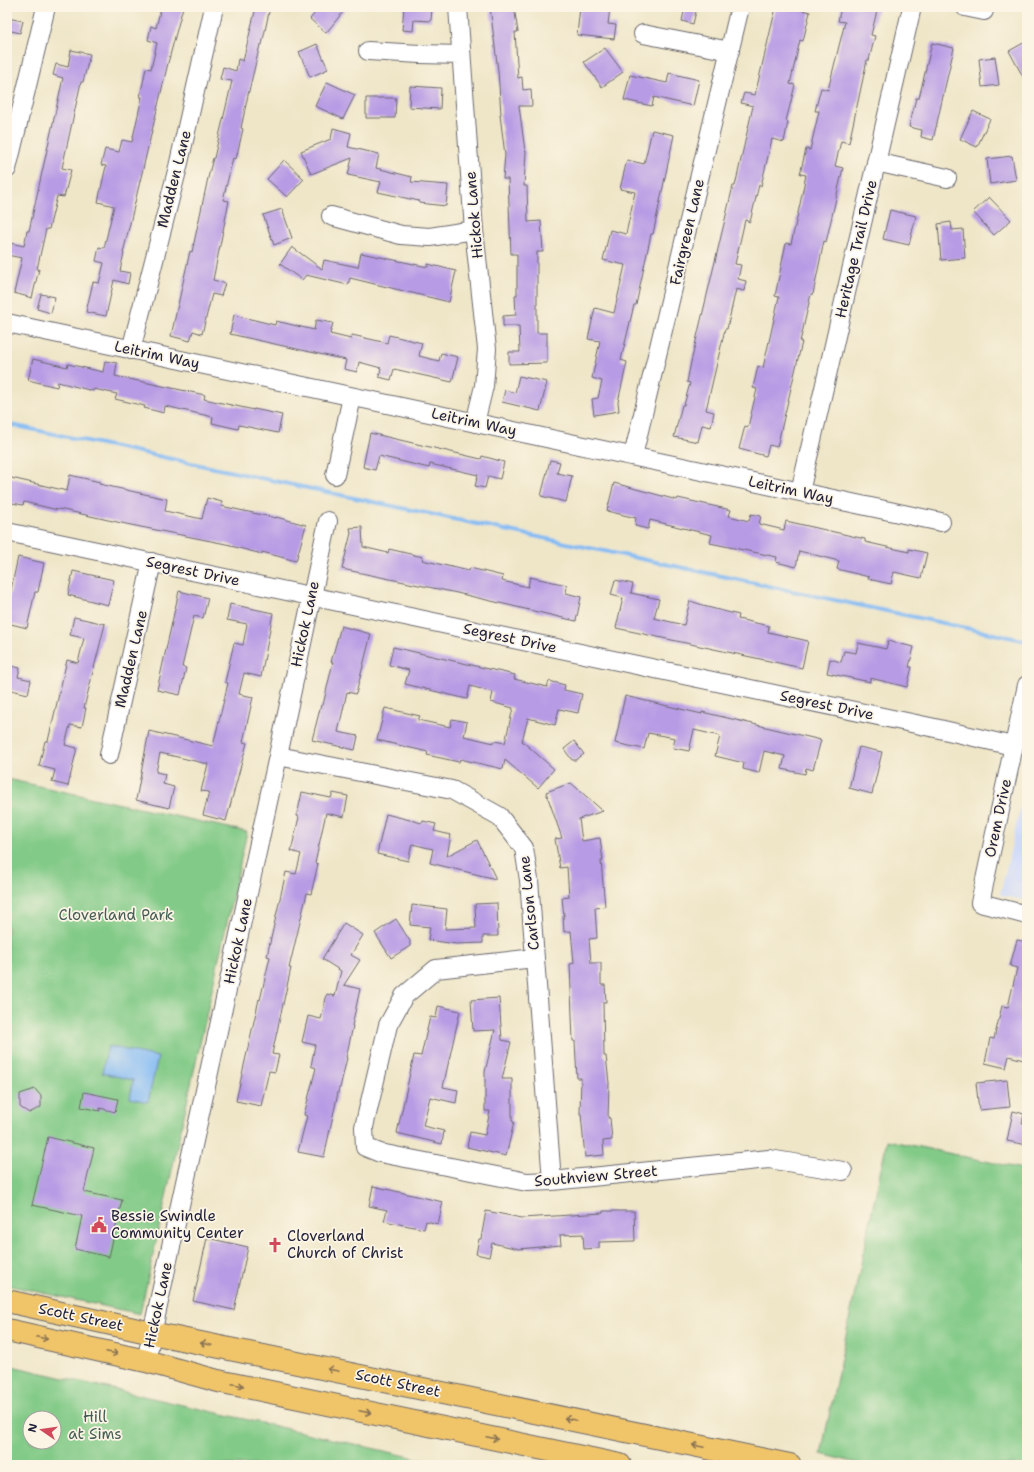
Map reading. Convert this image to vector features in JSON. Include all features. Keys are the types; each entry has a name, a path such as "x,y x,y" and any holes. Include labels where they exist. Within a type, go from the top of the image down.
{"main road":[{"name":"Scott Street","path":"7,1301 761,1462 790,1465"},
{"name":"Scott Street","path":"7,1330 146,1361 226,1383 620,1465"}],"street":[{"path":"7,169 46,7"},
{"name":"Madden Lane","path":"131,350 178,167 214,7"},
{"name":"Hickok Lane","path":"458,7 474,230 486,349 484,386 475,423"},
{"name":"Fairgreen Lane","path":"633,456 740,7"},
{"name":"Heritage Trail Drive","path":"800,492 912,7"},
{"path":"966,7 984,11"},
{"path":"643,34 730,51"},
{"path":"368,51 461,55"},
{"path":"876,162 947,178"},
{"path":"331,216 401,235 430,237 474,230"},
{"name":"Leitrim Way","path":"7,323 941,522"},
{"path":"335,475 352,397"},
{"name":"Hickok Lane","path":"146,1361 328,521"},
{"name":"Segrest Drive","path":"7,532 935,728 1013,746"},
{"name":"Madden Lane","path":"109,755 152,562"},
{"name":"Orem Drive","path":"1027,685 980,904 1027,915"},
{"name":"Carlson Lane","path":"278,756 452,790 499,816 524,848 529,880 552,1181"},
{"name":"Southview Street","path":"535,958 436,969 404,996 388,1025 364,1127 365,1147 380,1152 527,1182 552,1181 769,1159 843,1171"}],"shaded area":[{"path":"1027,779 1027,901 1000,895"}],"green space":[{"name":"Cloverland Park","path":"7,779 247,832 140,1314 7,1285"},
{"path":"887,1140 1027,1170 1027,1465 865,1465 821,1454"},
{"name":"Hill at Sims","path":"7,1365 446,1465 7,1465"}],"water":[{"path":"108,1046 158,1057 148,1102 130,1098 133,1080 102,1073"}],"building":[{"path":"161,7 183,7 168,63 123,253 120,271 130,273 128,284 114,280 106,316 86,312 93,282 99,283 104,263 96,261 99,247 104,248 114,206 98,202 106,166 101,165 105,149 119,152 122,140 132,142 142,97 140,97 146,68 151,69 157,43 148,40 151,26 156,28"},
{"path":"256,7 270,7 262,45 260,45 248,95 241,128 243,129 236,159 233,158 223,200 229,201 213,280 225,283 221,296 212,294 202,334 193,331 190,341 171,336 190,251 192,252 208,178 232,81 220,79 223,67 236,71 238,59 243,61"},
{"path":"320,7 347,7 326,33 310,19"},
{"path":"404,7 432,7 431,21 414,20 413,31 402,30"},
{"path":"490,7 514,7 518,32 515,32 518,78 522,77 523,90 531,89 532,106 519,106 526,151 524,186 527,186 528,222 541,221 543,252 537,252 537,333 547,333 547,363 509,364 509,352 520,352 519,326 503,326 503,316 516,315 515,295 517,295 517,254 511,254 508,179 503,179 505,155 500,115 498,71"},
{"path":"580,7 610,8 608,24 616,25 614,39 577,35"},
{"path":"685,7 697,7 693,24 682,21"},
{"path":"776,7 790,7 810,12 803,41 800,40 790,84 795,85 786,121 788,122 784,142 772,139 761,186 759,185 750,222 745,220 735,264 741,265 738,279 746,281 744,291 736,289 706,410 714,412 711,427 702,425 698,442 674,437 682,405 684,405 690,383 687,382 691,362 733,186 735,186 753,106 741,103 744,93 755,95"},
{"path":"841,7 878,7 871,35 875,36 869,60 867,60 849,143 841,141 835,166 843,168 826,242 824,241 813,294 811,294 800,342 802,342 777,447 769,445 766,456 739,449 745,426 748,427 757,389 753,388 758,366 763,368 779,297 775,296 786,243 791,244 800,204 806,175 800,174 806,149 810,150 819,111 815,111 821,88 828,90 845,22 838,21"},
{"path":"7,18 23,21 20,33 7,30"},
{"path":"1027,41 1027,84 1009,51"},
{"path":"932,43 954,48 933,140 921,137 922,130 909,127 916,98 919,98"},
{"path":"317,44 328,69 310,77 299,52"},
{"path":"605,48 623,72 602,87 584,62"},
{"path":"71,50 90,54 83,82 81,82 62,168 71,170 64,197 57,196 49,229 46,229 32,298 14,293 22,258 7,255 10,243 24,246 27,231 29,231 63,78 53,75 56,64 68,67"},
{"path":"995,57 999,85 982,87 979,59"},
{"path":"669,73 699,80 693,106 654,97 652,106 624,100 630,75 667,83"},
{"path":"327,82 355,95 343,119 315,106"},
{"path":"410,86 441,88 440,109 409,107"},
{"path":"366,98 396,98 395,118 366,118"},
{"path":"973,111 990,119 977,147 960,139"},
{"path":"333,128 351,133 348,147 379,154 376,168 412,177 411,182 448,185 446,206 419,203 419,201 378,192 381,182 348,175 352,158 311,174 301,151 331,139"},
{"path":"652,130 674,135 653,234 651,234 636,305 634,305 621,360 627,362 618,402 619,411 594,415 592,399 598,398 602,381 592,378 600,341 588,339 595,308 614,313 625,265 603,260 610,230 626,234 635,192 620,189 627,160 644,164"},
{"path":"1012,156 1016,180 990,184 987,159"},
{"path":"284,160 304,179 287,197 267,179"},
{"path":"989,197 1011,220 994,235 973,212"},
{"path":"282,209 292,238 274,245 263,215"},
{"path":"890,210 916,216 909,245 883,239"},
{"path":"951,222 952,230 963,229 965,258 941,260 938,224"},
{"path":"292,247 322,269 324,260 358,267 361,253 428,267 428,264 456,271 449,302 350,278 348,285 306,275 302,280 280,264"},
{"path":"41,294 55,297 51,313 37,309"},
{"path":"234,315 275,325 276,321 314,330 316,320 333,323 330,334 351,339 352,335 387,343 389,335 422,343 419,356 439,361 441,353 458,357 452,382 394,369 391,380 379,377 381,368 359,362 357,372 344,369 346,360 230,334"},
{"path":"33,359 67,367 68,364 103,372 105,361 117,363 115,376 205,395 204,399 282,415 278,433 239,425 238,429 212,423 213,417 165,406 164,413 144,408 145,406 115,399 117,394 94,389 93,391 58,382 57,387 28,380"},
{"path":"519,376 547,382 540,411 502,402 505,390 515,393"},
{"path":"370,433 481,459 482,456 504,462 500,479 488,476 485,488 475,486 478,475 430,464 429,468 379,456 375,470 363,467"},
{"path":"550,460 560,462 557,473 572,476 566,502 541,496"},
{"path":"70,475 100,482 99,484 167,499 165,511 202,519 207,498 222,502 221,506 276,517 306,525 296,561 262,552 262,554 231,545 59,509 24,502 23,505 7,502 7,477 67,491"},
{"path":"614,483 677,500 678,498 731,510 729,516 749,521 751,514 761,516 759,524 784,530 786,521 865,539 865,542 909,552 909,549 927,553 921,578 894,572 891,584 868,579 869,577 837,569 839,561 799,551 796,567 776,562 777,557 710,543 712,535 650,520 648,529 635,526 636,518 607,511"},
{"path":"362,527 363,547 388,553 389,549 423,557 422,560 469,571 470,568 503,576 502,581 528,587 530,577 567,585 566,593 581,597 576,621 457,593 342,569 351,533 350,528"},
{"path":"18,557 44,563 38,592 35,592 27,628 7,623 7,608"},
{"path":"73,571 114,580 108,605 68,595"},
{"path":"615,580 633,584 631,593 659,599 654,618 684,625 690,601 703,606 739,615 738,619 769,626 768,632 808,641 802,668 616,628 623,598 611,595"},
{"path":"179,591 208,598 203,618 194,616 182,667 186,668 180,695 157,690"},
{"path":"230,604 273,613 261,677 244,673 239,694 253,697 243,742 247,743 226,821 203,815 209,792 201,791 208,764 160,753 156,772 165,774 163,784 174,787 169,808 136,800 149,731 213,746 228,683 225,682 234,643 243,645 247,624 227,620"},
{"path":"74,617 105,624 84,708 86,708 82,727 70,725 65,745 77,748 68,786 52,782 55,770 39,766 45,741 48,741 67,660 78,663 84,638 70,635"},
{"path":"341,626 371,634 356,694 347,692 338,732 358,736 355,750 312,740 321,705 323,705 333,662 331,662"},
{"path":"888,641 914,647 909,667 912,667 907,687 870,678 870,682 827,673 830,659 841,662 844,651 856,653 858,643 886,649"},
{"path":"393,647 515,675 514,679 547,687 549,681 565,685 564,690 582,694 578,713 559,709 555,725 528,718 522,741 554,769 538,788 505,760 503,769 460,759 459,762 427,755 428,752 377,740 385,708 420,716 418,720 450,727 452,719 467,722 464,736 494,743 494,741 505,743 513,708 491,702 493,692 470,686 467,699 405,684 409,670 389,665"},
{"path":"7,665 20,668 18,677 31,680 28,694 7,689"},
{"path":"625,696 702,714 702,712 821,740 813,770 806,768 805,774 782,769 785,756 764,751 759,773 743,769 744,763 715,756 720,736 694,730 689,751 673,748 675,738 648,733 644,749 615,743"},
{"path":"574,741 584,754 576,760 572,760 564,749"},
{"path":"859,747 882,752 872,794 849,788"},
{"path":"571,783 603,811 579,819 582,841 600,838 603,861 601,861 605,907 595,908 597,938 589,939 591,963 601,963 601,985 605,985 606,1002 603,1002 604,1056 606,1056 609,1083 608,1118 610,1118 612,1140 603,1141 604,1155 585,1157 580,1114 581,1078 577,1078 575,1041 573,1041 570,964 574,963 571,931 564,932 563,916 562,898 569,897 567,867 560,868 555,839 562,838 546,792"},
{"path":"302,792 331,798 333,793 348,796 344,817 326,813 315,863 318,864 311,894 307,893 289,968 291,968 272,1054 279,1055 275,1072 269,1071 261,1106 236,1101 270,957 267,956 286,872 296,874 301,854 291,851 299,817 297,816"},
{"path":"386,814 422,823 423,821 436,824 434,831 451,835 447,856 477,840 496,879 430,863 433,849 412,844 408,861 377,854"},
{"path":"497,903 498,936 483,936 483,943 456,944 428,940 430,927 410,925 412,905 447,909 445,929 476,928 475,904"},
{"path":"396,919 410,941 410,946 391,958 375,933"},
{"path":"344,923 363,935 351,955 360,960 344,985 360,989 347,1058 324,1157 298,1152 307,1116 304,1115 316,1068 311,1066 315,1045 302,1042 308,1016 321,1019 327,994 335,996 341,971 322,959"},
{"path":"1017,940 1027,942 1027,1061 1009,1056 1006,1068 985,1063 990,1038 994,1039 1002,1006 1008,1007 1017,968 1010,966"},
{"path":"499,998 502,1040 511,1042 502,1079 512,1079 512,1121 514,1122 506,1156 467,1147 470,1132 485,1135 490,1111 485,1111 485,1072 495,1030 473,1031 471,1000"},
{"path":"438,1006 460,1011 443,1087 458,1090 456,1103 430,1097 423,1126 444,1131 442,1144 397,1133 414,1055 421,1056 430,1017 436,1018"},
{"path":"1007,1080 1010,1107 979,1110 976,1083"},
{"path":"35,1089 41,1096 41,1107 29,1113 20,1107 20,1094"},
{"path":"84,1092 118,1099 115,1112 100,1108 100,1111 81,1107"},
{"path":"1013,1111 1024,1114 1022,1123 1027,1124 1027,1145 1007,1141"},
{"path":"48,1137 94,1148 84,1192 122,1200 109,1257 75,1249 82,1216 32,1205"},
{"path":"373,1186 443,1202 438,1224 426,1221 424,1229 384,1221 387,1210 369,1206"},
{"path":"486,1211 522,1218 603,1213 603,1211 634,1211 635,1241 599,1242 599,1248 584,1249 583,1234 560,1235 561,1245 519,1249 492,1243 489,1257 476,1254 479,1239 481,1239"},
{"path":"207,1238 248,1247 234,1310 193,1301"}],"waterway":[{"path":"7,424 1027,641"}],"place":[{"name":"Bessie Swindle Community Center","path":"99,1225"},
{"name":"Cloverland Church of Christ","path":"275,1245"}]}
